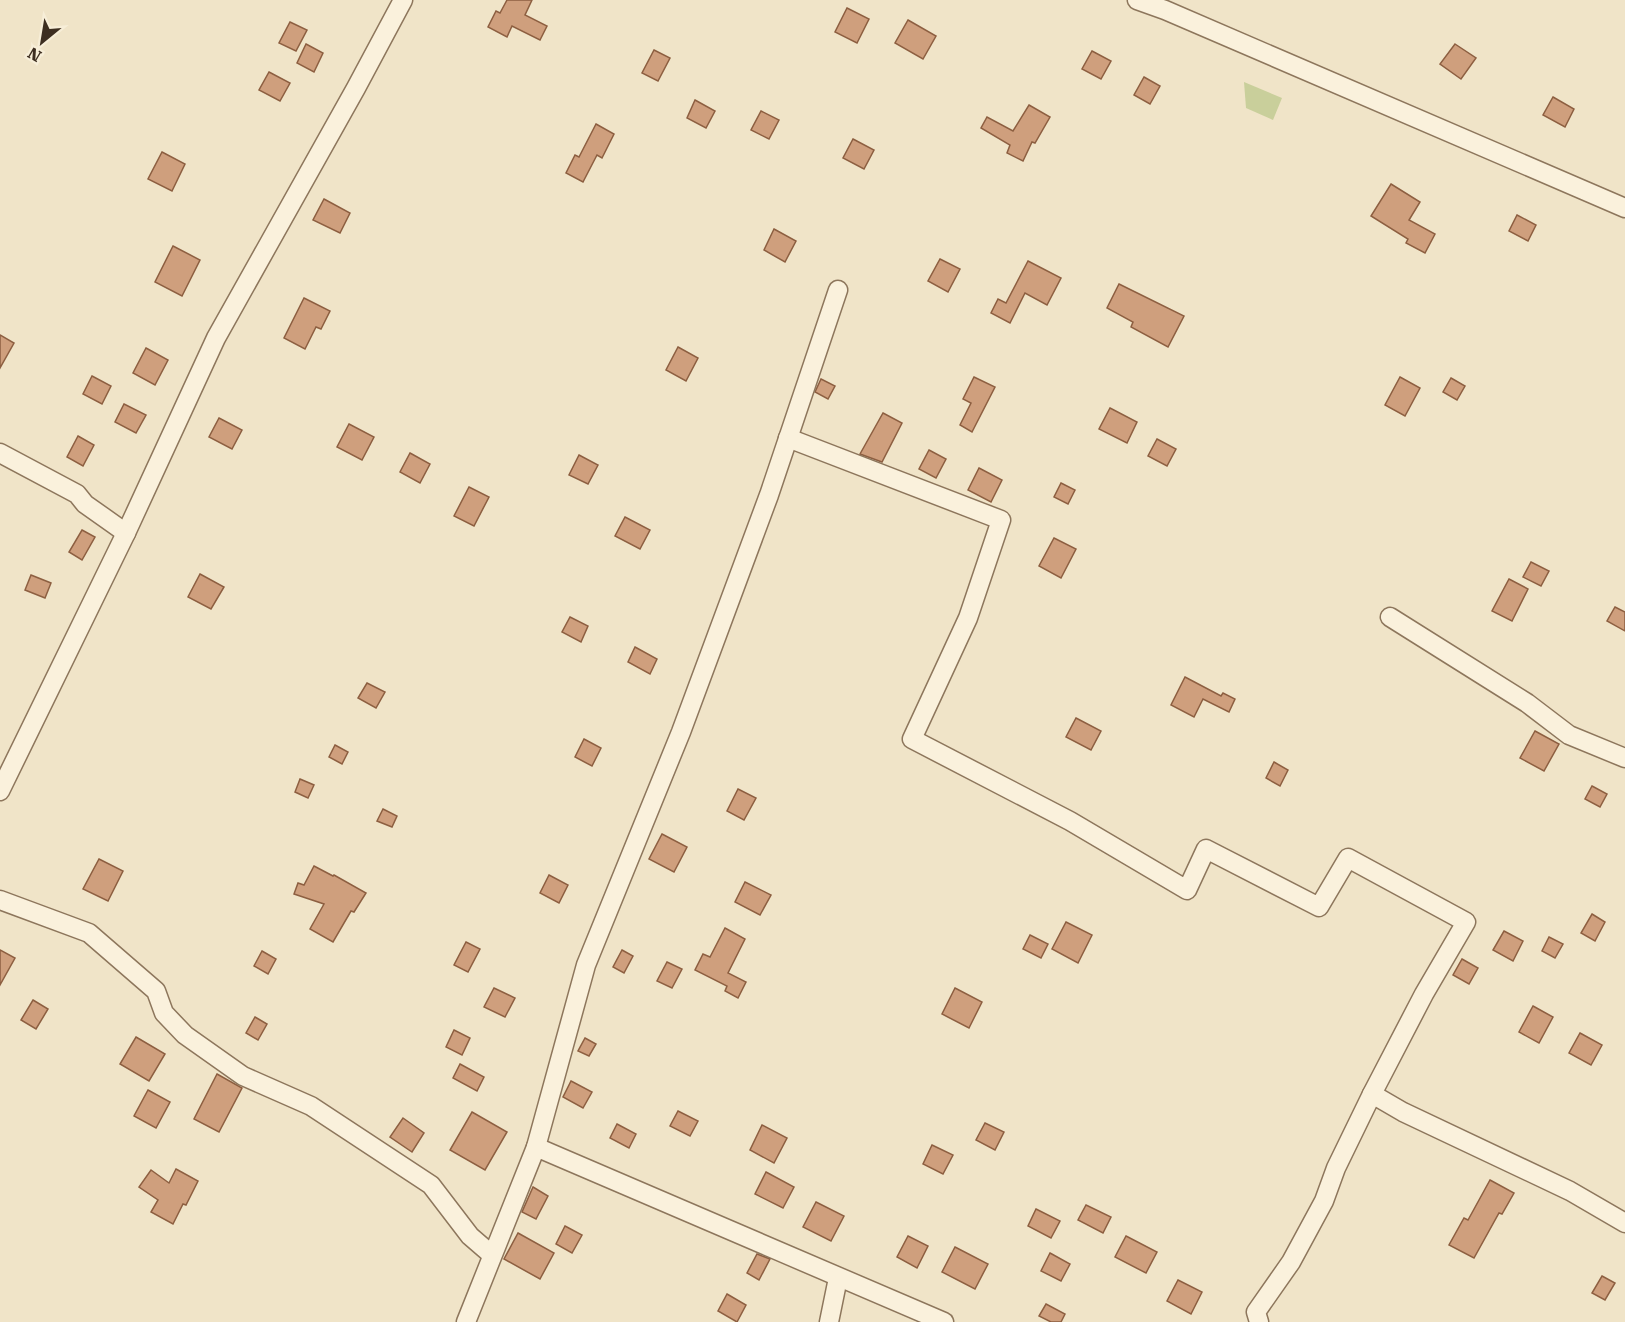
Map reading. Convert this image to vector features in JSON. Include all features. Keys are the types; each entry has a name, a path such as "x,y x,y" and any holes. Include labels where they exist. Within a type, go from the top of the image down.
{"street":[{"path":"0,791 126,533 216,338 403,0"},
{"path":"1137,0 1625,208"},
{"path":"465,1322 536,1147 586,965 681,732 769,495 837,290"},
{"path":"788,438 1001,520 968,618 912,738 1070,821 1188,890 1206,849 1319,907 1348,858 1466,921 1424,994 1372,1094 1336,1167 1324,1201 1291,1262 1256,1312 1259,1322"},
{"path":"0,453 77,494 85,504 126,533"},
{"path":"1390,617 1527,703 1569,735 1625,758"},
{"path":"0,900 89,933 156,990 164,1012 185,1035 243,1076 311,1106 430,1185 470,1236 492,1255"},
{"path":"1372,1094 1403,1112 1570,1191 1625,1224"},
{"path":"536,1147 944,1322"},
{"path":"829,1322 838,1278"}],"green space":[{"path":"1244,82 1282,98 1273,120 1246,108"}],"building":[{"path":"507,0 532,0 525,15 547,26 540,40 512,26 507,37 488,27 496,11 500,13"},
{"path":"847,8 869,19 857,43 835,32"},
{"path":"908,20 936,36 923,59 895,43"},
{"path":"290,22 307,30 296,51 279,43"},
{"path":"306,44 323,53 314,72 297,63"},
{"path":"1455,44 1476,58 1461,79 1440,64"},
{"path":"654,50 670,58 658,81 642,73"},
{"path":"1092,51 1111,61 1101,79 1082,69"},
{"path":"269,72 290,83 280,101 259,90"},
{"path":"1144,77 1160,86 1150,104 1134,95"},
{"path":"1553,97 1574,109 1565,127 1543,115"},
{"path":"695,100 715,111 706,128 687,118"},
{"path":"1029,105 1050,117 1035,143 1032,142 1023,161 1007,153 1010,145 981,128 987,117 1013,131"},
{"path":"761,111 779,120 769,139 751,130"},
{"path":"596,124 614,134 602,158 597,155 583,182 566,173 575,155 579,157"},
{"path":"853,139 874,150 864,169 843,158"},
{"path":"162,152 185,164 172,191 148,179"},
{"path":"1391,184 1420,202 1409,220 1435,234 1425,253 1406,243 1408,239 1371,216"},
{"path":"324,199 350,213 340,233 313,220"},
{"path":"1517,215 1536,225 1528,241 1509,231"},
{"path":"774,229 796,241 785,262 764,250"},
{"path":"173,246 200,260 182,296 155,282"},
{"path":"940,259 960,269 948,292 928,281"},
{"path":"1028,261 1061,278 1047,305 1025,293 1010,323 991,313 998,299 1006,303"},
{"path":"1119,284 1184,316 1168,347 1131,327 1133,322 1107,308"},
{"path":"304,298 330,311 321,329 316,327 305,349 284,338"},
{"path":"0,335 14,343 0,368"},
{"path":"678,347 698,358 686,381 666,370"},
{"path":"146,348 168,360 155,385 133,373"},
{"path":"92,376 111,386 102,404 83,394"},
{"path":"974,377 995,387 972,432 960,425 971,403 963,399"},
{"path":"1400,377 1420,388 1405,416 1385,405"},
{"path":"1451,378 1465,386 1457,400 1443,392"},
{"path":"821,379 835,386 828,399 815,392"},
{"path":"124,404 146,415 136,433 115,422"},
{"path":"1110,408 1137,422 1127,443 1099,429"},
{"path":"883,413 902,423 882,462 860,454"},
{"path":"219,418 242,430 232,449 209,437"},
{"path":"349,424 374,437 362,460 337,447"},
{"path":"78,436 94,445 83,466 67,457"},
{"path":"1157,439 1176,449 1167,466 1148,456"},
{"path":"929,450 946,459 936,478 919,469"},
{"path":"410,453 430,464 420,483 400,472"},
{"path":"579,455 598,465 588,484 569,475"},
{"path":"979,468 1002,480 991,502 968,490"},
{"path":"1061,483 1075,490 1068,504 1054,497"},
{"path":"469,487 489,497 474,526 454,516"},
{"path":"625,517 650,530 640,549 615,536"},
{"path":"82,530 95,537 82,560 69,552"},
{"path":"1054,538 1076,549 1061,578 1039,566"},
{"path":"1531,562 1549,571 1541,586 1523,577"},
{"path":"200,574 224,587 211,609 188,597"},
{"path":"31,575 51,583 45,598 25,590"},
{"path":"1509,579 1528,589 1512,621 1492,611"},
{"path":"1615,607 1625,612 1625,631 1607,621"},
{"path":"570,617 588,626 581,642 562,632"},
{"path":"635,647 657,659 650,674 628,662"},
{"path":"1185,677 1221,696 1223,693 1235,699 1229,712 1203,699 1194,717 1171,705"},
{"path":"367,683 385,692 376,708 358,698"},
{"path":"1076,718 1101,731 1091,750 1066,737"},
{"path":"1535,731 1559,744 1544,771 1520,758"},
{"path":"584,739 601,748 592,766 575,757"},
{"path":"335,745 348,752 342,764 329,757"},
{"path":"1274,762 1288,770 1280,786 1266,778"},
{"path":"300,779 314,785 308,798 295,792"},
{"path":"1592,786 1607,794 1600,807 1585,799"},
{"path":"738,789 756,798 744,820 727,811"},
{"path":"383,809 397,816 392,827 377,821"},
{"path":"662,834 687,847 674,872 649,859"},
{"path":"99,859 123,871 108,901 83,889"},
{"path":"314,866 366,893 354,912 351,911 333,942 310,929 324,904 294,894 298,883 304,885"},
{"path":"549,875 568,885 559,903 540,893"},
{"path":"745,882 771,895 760,915 735,902"},
{"path":"1592,914 1605,922 1595,941 1581,933"},
{"path":"1066,922 1092,935 1078,963 1052,949"},
{"path":"725,928 745,939 728,973 746,982 738,998 725,991 727,986 695,970 703,954 710,957"},
{"path":"1504,931 1523,941 1513,961 1493,950"},
{"path":"1030,935 1048,944 1041,958 1023,949"},
{"path":"1549,937 1563,944 1555,958 1542,951"},
{"path":"466,942 480,949 468,972 454,965"},
{"path":"0,950 15,958 0,985"},
{"path":"622,950 633,956 624,973 613,967"},
{"path":"262,951 276,959 268,974 254,966"},
{"path":"1462,959 1478,968 1469,984 1453,975"},
{"path":"667,962 682,969 672,988 657,981"},
{"path":"494,988 515,998 505,1017 484,1007"},
{"path":"955,988 982,1002 969,1028 942,1014"},
{"path":"33,1000 48,1009 36,1029 21,1020"},
{"path":"1533,1006 1553,1017 1539,1043 1519,1032"},
{"path":"255,1017 267,1024 258,1040 246,1033"},
{"path":"454,1030 470,1038 462,1055 446,1047"},
{"path":"1580,1033 1602,1045 1591,1065 1569,1053"},
{"path":"136,1037 165,1054 149,1081 120,1064"},
{"path":"585,1038 596,1044 589,1056 578,1051"},
{"path":"460,1064 484,1077 477,1091 453,1078"},
{"path":"217,1074 242,1088 219,1132 194,1119"},
{"path":"571,1081 592,1092 583,1108 563,1097"},
{"path":"148,1090 170,1102 156,1128 134,1116"},
{"path":"678,1111 698,1121 690,1136 670,1126"},
{"path":"472,1112 507,1132 485,1170 450,1150"},
{"path":"403,1118 424,1133 412,1152 390,1137"},
{"path":"985,1123 1004,1132 995,1150 976,1140"},
{"path":"617,1124 636,1134 629,1148 610,1138"},
{"path":"762,1125 787,1138 774,1163 750,1150"},
{"path":"932,1145 953,1155 943,1174 923,1164"},
{"path":"176,1169 198,1181 173,1224 151,1212 158,1200 139,1187 151,1170 169,1183"},
{"path":"766,1172 794,1187 783,1208 755,1194"},
{"path":"1490,1180 1514,1193 1502,1214 1499,1213 1474,1258 1449,1245 1464,1218 1468,1220"},
{"path":"533,1187 548,1196 536,1219 522,1212"},
{"path":"816,1202 844,1216 831,1241 803,1227"},
{"path":"1086,1205 1111,1217 1103,1233 1078,1220"},
{"path":"1036,1209 1060,1221 1051,1238 1028,1226"},
{"path":"565,1226 582,1235 572,1253 556,1244"},
{"path":"518,1233 554,1253 540,1279 504,1259"},
{"path":"908,1236 928,1246 917,1268 897,1257"},
{"path":"1126,1236 1157,1252 1146,1273 1115,1257"},
{"path":"955,1247 988,1264 975,1289 942,1272"},
{"path":"1050,1253 1070,1264 1061,1281 1041,1271"},
{"path":"757,1254 770,1259 759,1280 747,1273"},
{"path":"1602,1276 1615,1283 1605,1300 1592,1293"},
{"path":"1178,1280 1202,1292 1191,1314 1167,1301"},
{"path":"727,1294 746,1305 737,1322 718,1311"},
{"path":"1046,1304 1065,1314 1061,1322 1051,1322 1039,1316"}]}
